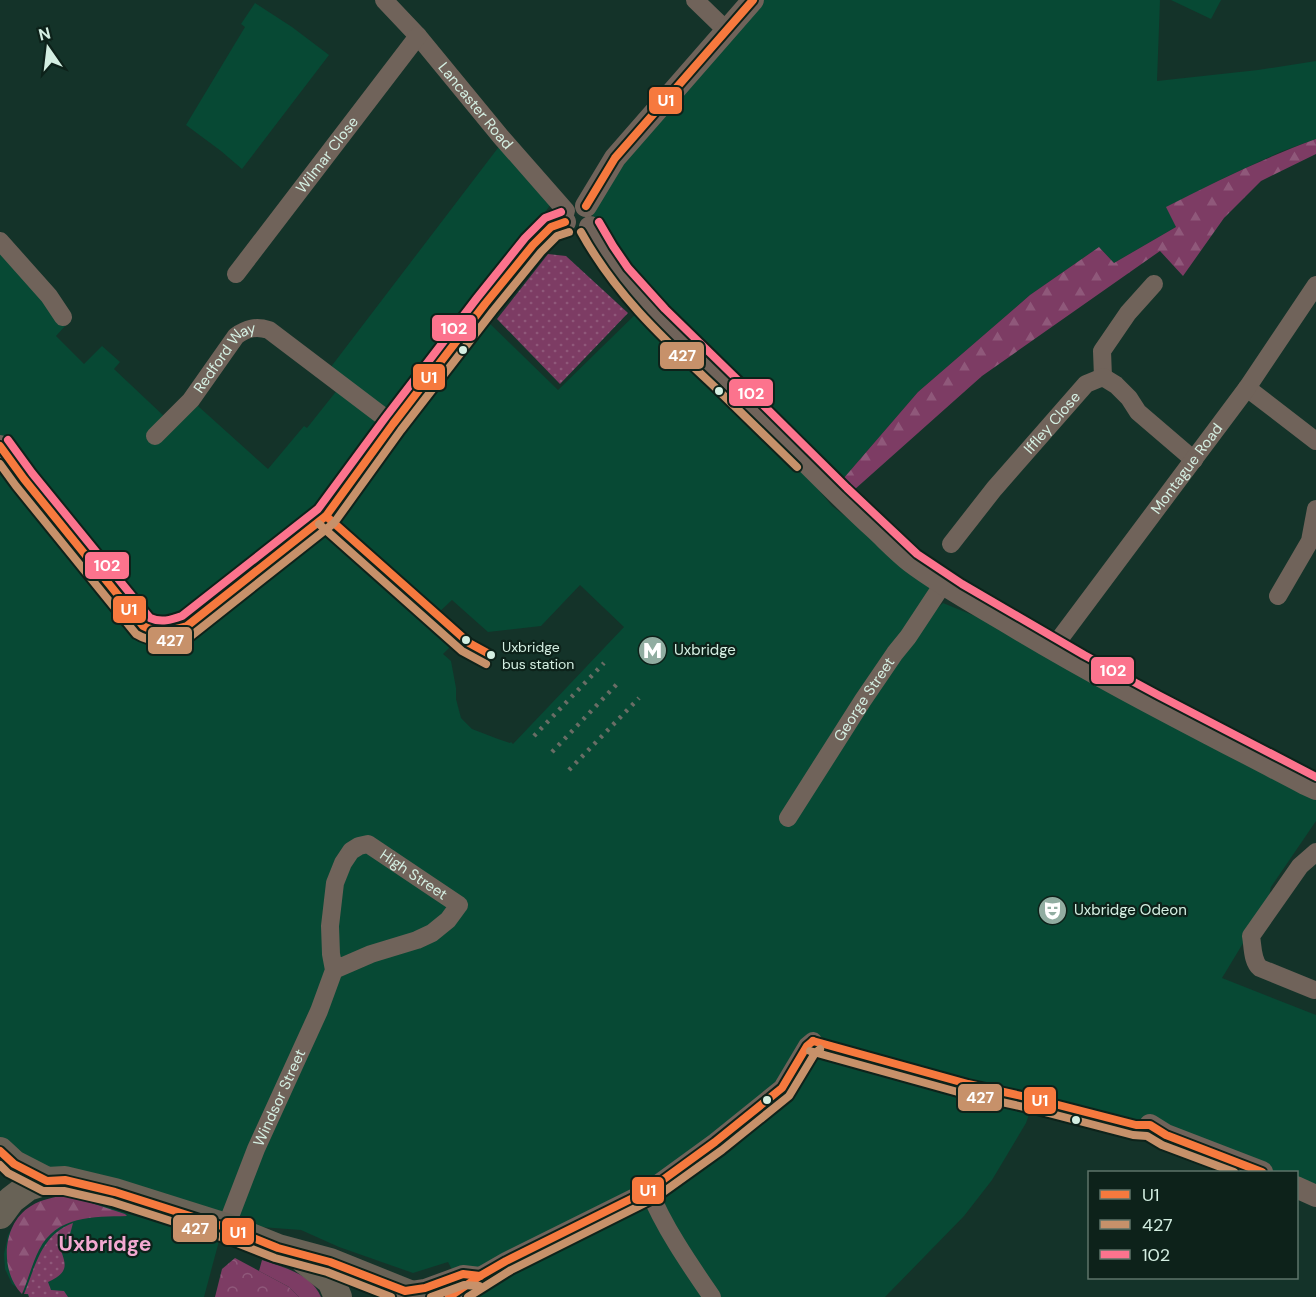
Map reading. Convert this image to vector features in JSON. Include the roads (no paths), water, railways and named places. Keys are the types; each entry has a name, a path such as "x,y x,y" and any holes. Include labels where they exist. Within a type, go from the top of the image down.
{"main road":[{"path":"0,1151 14,1164 47,1181"},
{"path":"0,1215 11,1200 28,1187 47,1181 65,1180 115,1192 226,1227 296,1254 330,1262 411,1294"},
{"path":"296,1254 331,1281 338,1297"}],"street":[{"name":"Lancaster Road","path":"384,0 418,36 501,137 577,216"},
{"path":"695,0 727,31"},
{"path":"0,446 142,626 151,631 163,632 187,626 326,516 393,424 533,245 551,227 577,216 615,158 753,0"},
{"name":"Wilmar Close","path":"236,274 418,36"},
{"path":"577,216 616,270 646,305 841,498 910,561 943,584 1052,649 1316,789"},
{"path":"0,241 49,296 63,317"},
{"path":"1154,284 1128,313 1102,351 1102,377 1116,384 1138,412 1194,460"},
{"name":"Montague Road","path":"1052,649 1247,387 1316,285"},
{"name":"Redford Way","path":"155,436 190,400 236,336 243,330 255,327 269,330 393,424"},
{"name":"Iffley Close","path":"951,544 994,489 1086,384 1102,377"},
{"path":"1247,387 1316,441"},
{"path":"1278,597 1310,541 1316,509"},
{"name":"George Street","path":"788,818 863,700 943,584"},
{"name":"High Street","path":"334,970 371,954 432,933 448,920 459,905 368,843"},
{"name":"Windsor Street","path":"226,1227 256,1149 334,970 330,954 330,926 335,883 351,851 368,843"},
{"path":"1314,990 1260,968 1255,960 1251,936 1300,866 1315,856"},
{"path":"467,1297 480,1276 649,1190 716,1142 782,1088 813,1041"},
{"path":"1150,1125 1166,1135 1257,1171"},
{"path":"1298,1188 1316,1196"},
{"path":"649,1190 655,1205 712,1297"},
{"path":"411,1294 463,1274 480,1276"}],"railway":[{"path":"534,736 604,663"},
{"path":"552,752 618,683"},
{"path":"569,770 639,698"}],"place":[{"name":"Uxbridge","path":"653,650"},
{"name":"Uxbridge bus station","path":"491,655"},
{"name":"Uxbridge Odeon","path":"1053,910"}],"district":[{"name":"Uxbridge","path":"105,1244"}]}
